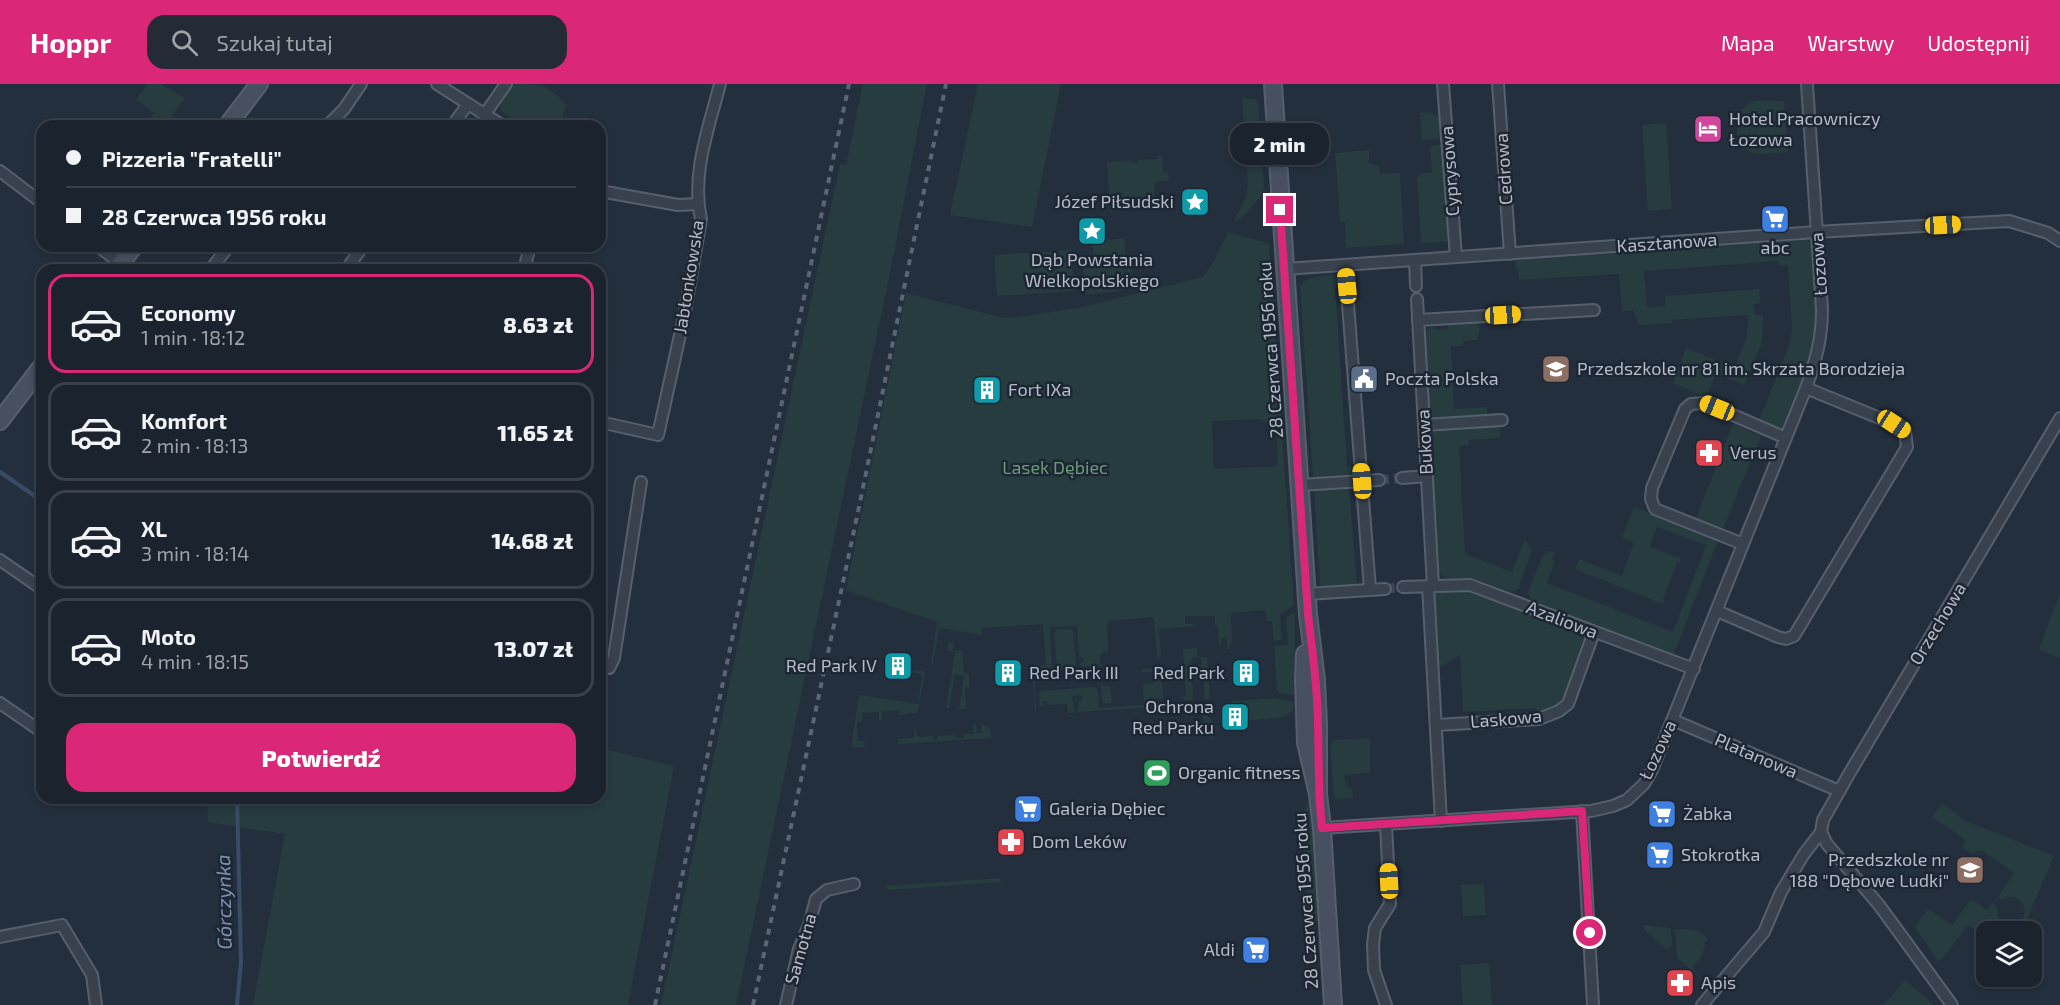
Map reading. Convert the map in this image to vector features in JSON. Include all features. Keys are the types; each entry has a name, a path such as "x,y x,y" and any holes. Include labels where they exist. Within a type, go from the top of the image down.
{"street":[{"path":"232,120 259,84"},
{"path":"333,120 344,109 361,84"},
{"path":"437,84 494,120"},
{"path":"485,114 506,84"},
{"name":"Jabłonkowska","path":"606,423 658,435 687,300 701,219 698,204 700,161 720,84"},
{"name":"28 Czerwca 1956 roku","path":"1273,84 1307,594 1304,680 1306,743 1318,794 1322,828 1333,1005"},
{"name":"Cyprysowa","path":"1443,84 1456,257"},
{"name":"Cedrowa","path":"1498,84 1510,254"},
{"name":"Łozowa","path":"1322,828 1582,811 1614,806 1627,800 1638,790 1652,770 1818,353 1822,327 1807,84"},
{"path":"456,120 468,104"},
{"path":"0,171 36,198"},
{"path":"606,192 678,205 698,204"},
{"name":"Kasztanowa","path":"1285,269 2009,221 2048,233 2060,241"},
{"path":"104,252 115,264"},
{"path":"120,264 129,252"},
{"path":"215,264 225,252"},
{"path":"1415,260 1416,286"},
{"path":"1345,265 1370,589"},
{"name":"Bukowa","path":"1417,298 1442,821"},
{"path":"1418,320 1594,310"},
{"path":"0,421 36,374"},
{"path":"1717,611 1778,637 1786,639 1794,636 1907,447 1905,431 1894,424 1806,388"},
{"path":"1743,544 1654,509 1651,499 1652,488 1685,409 1691,404 1705,403 1786,438"},
{"name":"Orzechowa","path":"1702,1005 1764,932 1781,892 1803,854 1821,832 1823,820 1839,791 2060,418"},
{"path":"1424,425 1502,420"},
{"path":"1402,478 1427,477"},
{"path":"1300,485 1379,480"},
{"path":"606,665 614,658 641,482"},
{"path":"0,560 36,585"},
{"name":"Azaliowa","path":"1403,587 1470,585 1694,669"},
{"path":"1307,594 1385,589"},
{"name":"Laskowa","path":"1436,725 1539,719 1559,711 1568,704 1594,632"},
{"path":"0,703 36,728"},
{"name":"Platanowa","path":"1673,720 1839,791"},
{"path":"1582,811 1593,1005"},
{"path":"1386,825 1390,904 1375,928 1373,944 1374,970 1386,1005"},
{"path":"1821,832 1827,844 1879,905 1952,1005"},
{"name":"Samotna","path":"786,1005 799,949 816,899 827,890 854,884"},
{"path":"0,937 62,925 90,969 94,982 96,1005"}],"green space":[{"path":"148,84 161,84 185,98 168,120 149,120 154,113 136,99"},
{"path":"514,84 543,86 566,104 562,120 515,120 502,112 500,106"},
{"path":"863,84 927,84 887,287 736,1005 661,1005 840,164 846,165"},
{"path":"978,84 1061,84 1032,227 950,215"},
{"path":"1242,98 1258,101 1264,188 1261,196 1239,220 1234,222 1246,197 1248,184"},
{"path":"1758,101 1784,101 1788,152 1760,154 1745,149 1739,139 1737,125 1745,106"},
{"path":"1428,112 1439,118 1441,139 1422,140 1420,113"},
{"path":"1666,123 1672,209 1648,211 1642,125"},
{"path":"1441,145 1449,241 1421,243 1417,178 1420,174 1432,172 1430,146"},
{"path":"1369,150 1369,163 1379,166 1380,174 1400,173 1404,244 1346,248 1345,222 1340,222 1335,153"},
{"path":"1158,156 1162,156 1163,172 1168,173 1169,181 1154,182 1155,204 1110,212 1107,162 1132,161 1132,163 1138,163 1138,160 1157,159"},
{"name":"Lasek Dębiec","path":"1228,232 1269,244 1294,605 1280,615 1282,640 1274,641 1272,621 1267,621 1265,610 1231,613 1232,643 1230,643 1230,649 1227,649 1226,638 1221,638 1221,646 1219,645 1215,616 1185,616 1185,624 1195,626 1159,629 1161,655 1157,659 1154,617 1107,621 1108,651 1100,654 1102,686 1110,686 1112,703 1105,704 1102,701 1100,666 1083,667 1079,664 1084,661 1083,657 1079,657 1077,626 1050,627 1052,667 1034,671 1035,712 1032,666 1046,665 1043,624 982,628 982,635 939,628 933,665 931,664 937,622 846,590 906,293 1011,318 1078,308 1203,277 1213,263","holes":["1260,419 1276,427 1278,466 1214,469 1212,421"]},
{"path":"1124,238 1126,255 1094,259 1092,242"},
{"path":"1807,240 1811,243 1815,292 1815,342 1806,376 1782,430 1759,420 1789,346 1792,327 1788,265 1779,266 1778,261 1644,271 1647,307 1666,306 1665,296 1759,289 1760,303 1754,304 1755,315 1763,315 1762,342 1744,385 1716,373 1706,397 1673,383 1686,348 1734,368 1747,337 1748,315 1672,320 1672,323 1639,325 1633,310 1622,311 1619,274 1519,280 1515,260"},
{"path":"1072,250 1074,291 997,296 994,255"},
{"path":"1130,263 1133,289 1086,295 1083,269"},
{"path":"1339,275 1342,282 1335,286 1347,466 1356,466 1357,470 1352,476 1318,479 1313,476 1300,287 1312,278"},
{"path":"1476,322 1480,330 1477,340 1463,341 1463,346 1451,346 1454,409 1487,407 1487,414 1484,417 1432,421 1429,418 1425,332 1433,325 1434,330 1448,329 1448,323"},
{"path":"1733,424 1761,436 1723,529 1696,518"},
{"path":"1500,426 1500,438 1469,440 1469,445 1459,446 1465,554 1512,572 1524,541 1528,543 1532,550 1518,589 1511,592 1472,578 1446,578 1439,572 1431,436 1437,430"},
{"path":"1346,485 1349,487 1357,586 1322,587 1320,585 1314,490 1317,487"},
{"path":"1634,507 1718,541 1673,656 1532,601 1528,593 1543,555 1547,551 1555,552 1552,560 1555,561 1547,583 1673,632 1706,545 1657,527 1650,547 1681,559 1677,563 1663,604 1575,569 1579,559 1622,576 1634,543 1622,538"},
{"path":"1432,588 1469,588 1589,633 1563,702 1558,708 1537,716 1536,708 1463,712 1460,655 1444,665 1437,666"},
{"path":"2060,594 2060,659 2039,649"},
{"path":"1295,613 1294,693 1292,695 1279,693 1277,690 1274,646 1288,645 1286,618"},
{"path":"1071,629 1073,631 1076,664 1073,667 1057,668 1054,633 1057,630"},
{"path":"954,641 953,650 961,651 962,649 964,674 969,674 969,687 965,688 966,709 959,710 964,676 955,674 949,708 946,708 955,652 946,650 949,643"},
{"path":"1197,648 1198,656 1207,658 1210,699 1205,699 1201,657 1191,658 1193,700 1184,700 1182,697 1186,696 1183,649"},
{"path":"1158,668 1162,671 1163,698 1144,701 1143,684 1154,683 1153,672 1142,672 1142,669"},
{"path":"914,670 923,671 925,674 917,713 899,715 899,710 882,711 882,720 879,721 879,712 862,713 862,722 857,722 858,741 865,741 865,747 851,747 859,695 918,704 922,674 913,673"},
{"path":"1094,687 1098,691 1099,708 1156,704 1159,707 1078,712 1078,703 1082,702 1081,695 1072,696 1075,713 1068,713 1067,704 1048,705 1047,701 1043,701 1043,706 1040,706 1039,694 1042,691"},
{"path":"1275,698 1294,702 1293,710 1284,717 1238,722 1237,712 1232,713 1231,701"},
{"path":"1203,715 1213,720 1216,731 1213,739 1210,740 1209,731 1170,733 1170,726 1203,724"},
{"path":"976,724 977,733 982,733 981,724 990,728 991,738 898,744 898,739 914,738 914,728 916,728 917,737 934,736 934,740 938,739 938,736 954,735 955,738 964,738 964,734 974,734 973,725"},
{"path":"1370,738 1370,773 1344,775 1346,786 1352,789 1353,798 1337,799 1334,796 1330,744 1333,740"},
{"path":"606,749 674,766 628,1005 253,1005 285,834 208,822 207,804 606,804"},
{"path":"1309,798 1315,839 1320,912 1317,921 1309,923 1302,817"},
{"path":"1942,803 1966,821 2054,856 2026,921 2020,921 2024,916 2024,909 2018,899 2011,897 2002,900 1998,897 2014,873 1981,850 1972,854 1962,847 1966,840 1932,817"},
{"path":"1000,878 1001,882 889,890 885,886"},
{"path":"1484,884 1486,915 1463,916 1461,885"},
{"path":"1971,899 1987,910 1993,903 1997,907 1998,919 2001,921 1976,921 1976,930 1968,926 1939,962 1914,927 1928,909 1952,925"},
{"path":"1644,925 1671,928 1672,945 1667,950 1644,929"},
{"path":"1675,929 1694,930 1706,937 1708,941 1705,942 1703,954 1692,968 1712,987 1677,958"},
{"path":"1489,963 1492,1005 1463,1005 1460,965"},
{"path":"1905,980 1933,1004 1933,1005 1884,1005"}],"waterway":[{"name":"Górczynka","path":"0,472 36,497"},
{"name":"Górczynka","path":"237,804 241,962 237,1005"}],"tunnel":[{"path":"1379,480 1402,478"},
{"path":"1385,589 1403,587"}],"railway":[{"path":"655,1005 849,84"},
{"path":"753,1005 946,84"}],"place":[{"name":"Hotel Pracowniczy Łozowa","path":"1708,129"},
{"name":"Józef Piłsudski","path":"1195,202"},
{"name":"abc","path":"1775,219"},
{"name":"Dąb Powstania Wielkopolskiego","path":"1092,231"},
{"name":"Przedszkole nr 81 im. Skrzata Borodzieja","path":"1556,369"},
{"name":"Poczta Polska","path":"1364,379"},
{"name":"Fort IXa","path":"987,390"},
{"name":"Verus","path":"1709,453"},
{"name":"Red Park IV","path":"898,666"},
{"name":"Red Park III","path":"1008,673"},
{"name":"Red Park","path":"1246,673"},
{"name":"Ochrona Red Parku","path":"1235,717"},
{"name":"Organic fitness","path":"1157,773"},
{"name":"Galeria Dębiec","path":"1028,809"},
{"name":"Żabka","path":"1662,814"},
{"name":"Dom Leków","path":"1011,842"},
{"name":"Stokrotka","path":"1660,855"},
{"name":"Przedszkole nr 188 \"Dębowe Ludki\"","path":"1970,870"},
{"name":"Aldi","path":"1256,950"},
{"name":"Apis","path":"1680,983"}],"route":[{"path":"1280,210 1308,614 1316,680 1318,794 1322,828 1582,811 1590,933"}]}
